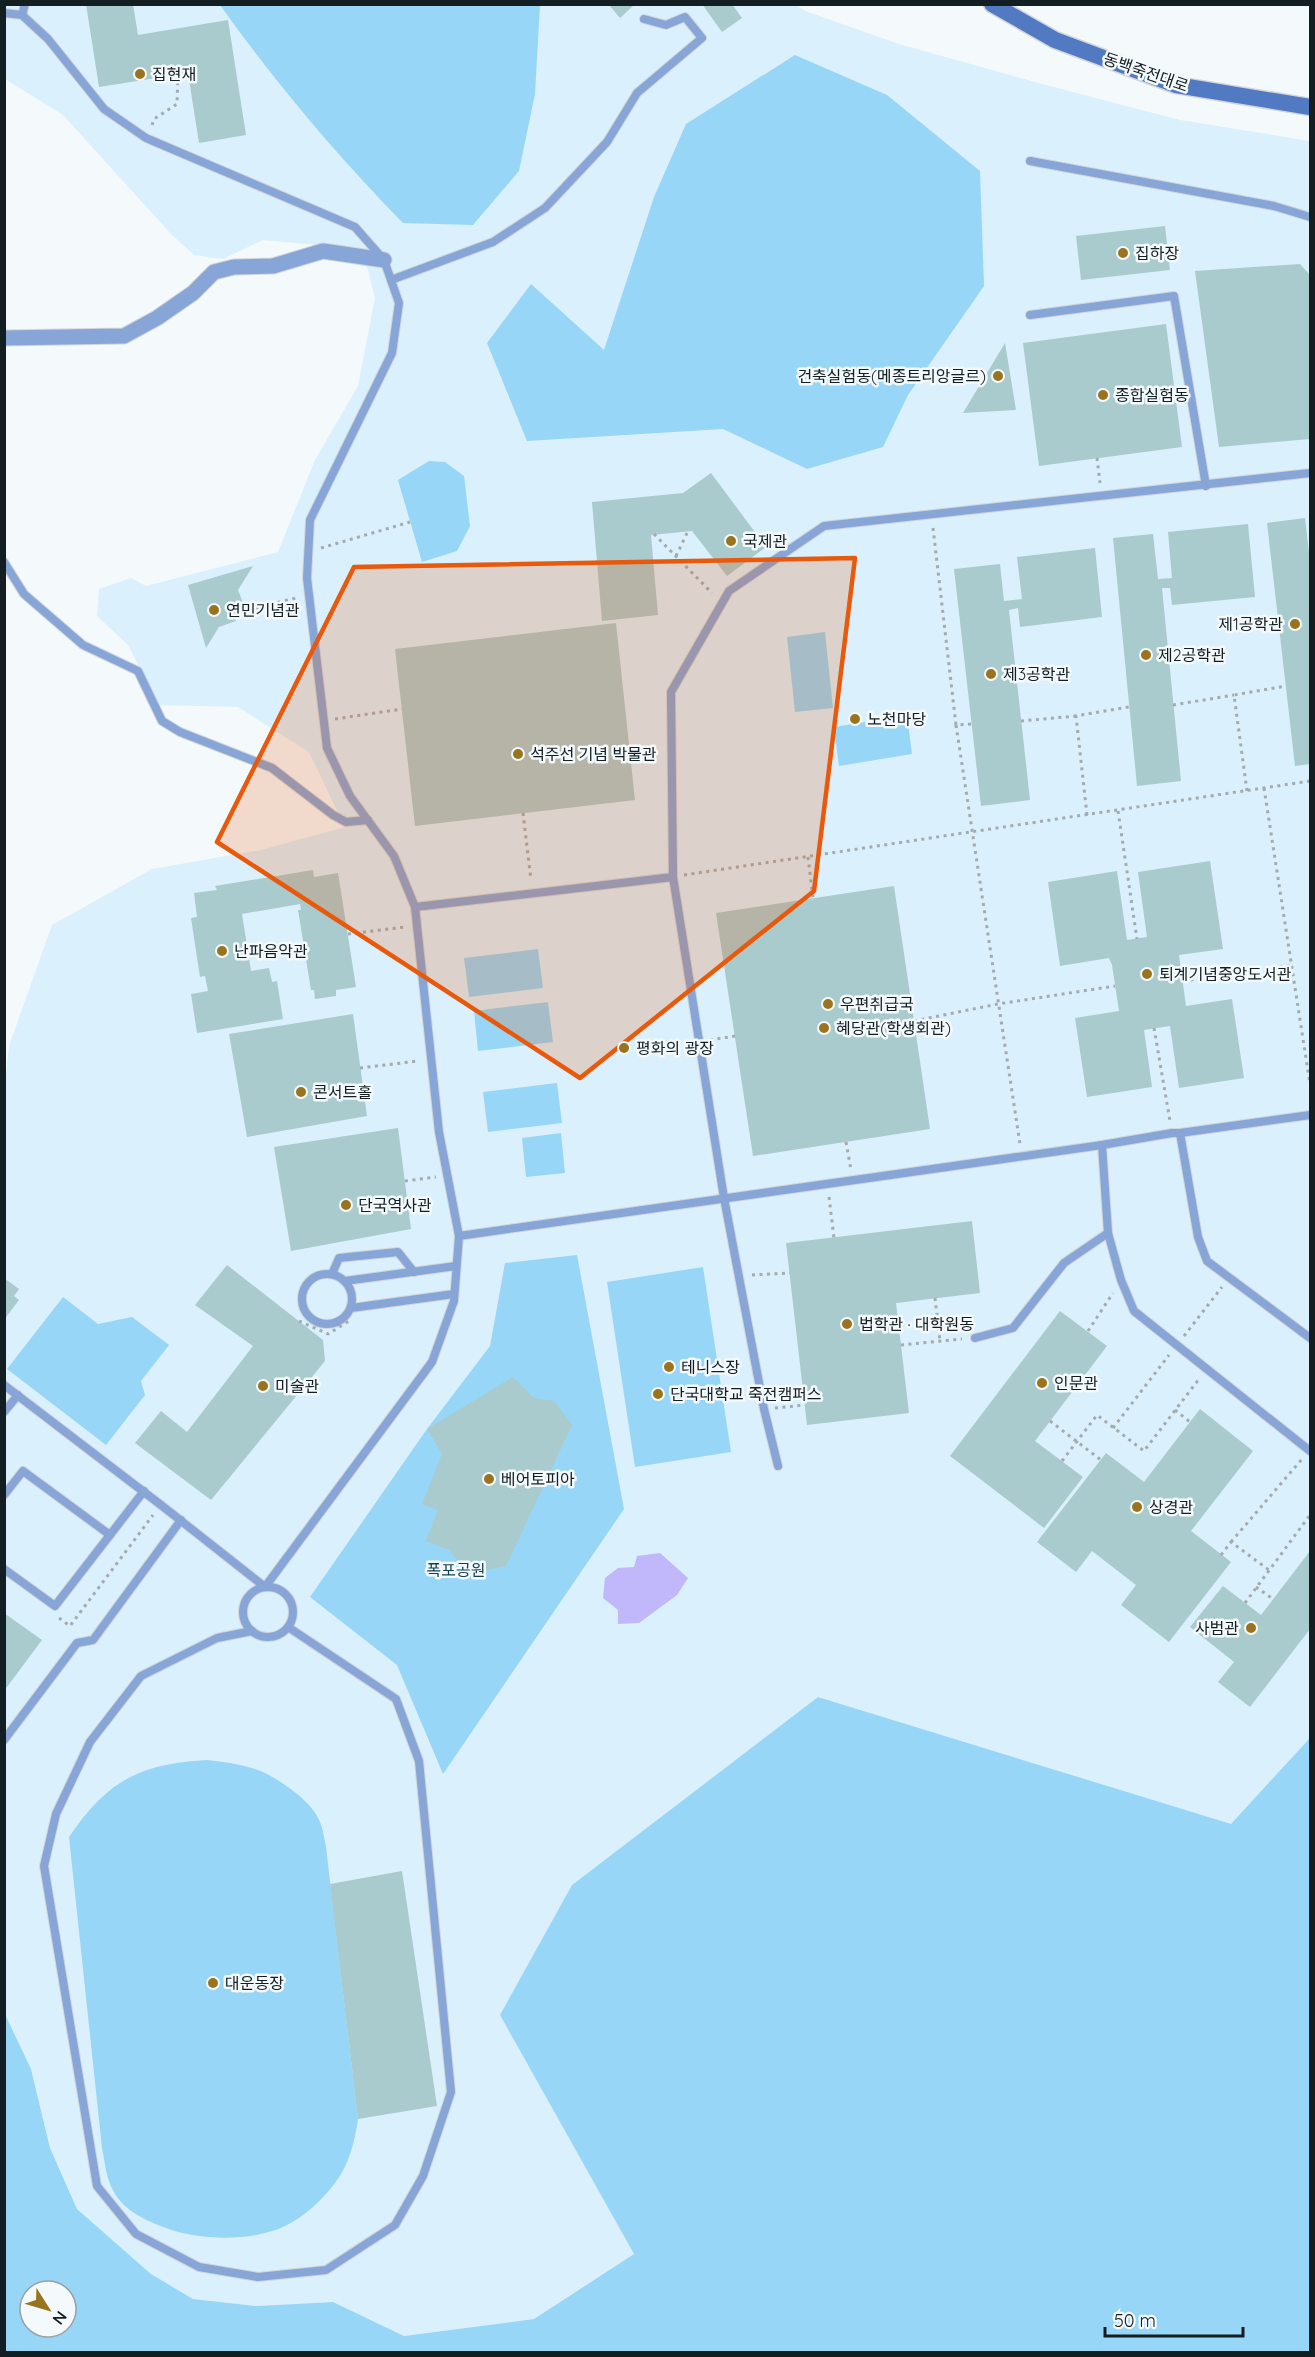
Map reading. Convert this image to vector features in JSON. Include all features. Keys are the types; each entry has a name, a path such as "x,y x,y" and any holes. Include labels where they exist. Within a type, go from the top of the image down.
{"main road":[{"name":"동백죽전대로","path":"992,4 1056,40 1176,85 1311,107"}],"street":[{"path":"4,338 124,336 158,318 193,293 214,272 234,267 273,266 323,251 384,260"}],"lane":[{"path":"22,15 25,4"},
{"path":"4,13 22,15 48,39 104,109 146,138 355,227 384,260 399,303 392,353 310,520 307,578 327,748 350,796 394,856 415,907 439,1132 459,1236 454,1294 432,1362 265,1587 250,1594 243,1609 246,1625 252,1631 259,1635 275,1636 288,1627 292,1611 287,1596 273,1588 265,1587 144,1491 4,1385"},
{"path":"391,280 493,242 545,208 607,142 637,93 702,38 685,17 666,25 644,19"},
{"path":"1030,161 1274,206 1311,217"},
{"path":"1030,315 1174,296 1206,486"},
{"path":"778,1466 764,1409 724,1198 673,877 671,692 729,591 824,526 1311,473"},
{"path":"4,562 24,594 83,645 138,671 162,721 180,732 272,768 333,815 346,822 368,820"},
{"path":"415,907 673,877"},
{"path":"459,1236 1311,1115"},
{"path":"1176,1133 1198,1237 1207,1261 1311,1338"},
{"path":"1102,1145 1108,1233 1121,1280 1134,1311 1310,1450"},
{"path":"975,1338 1013,1328 1064,1263 1108,1233"},
{"path":"332,1274 339,1258 398,1252 414,1272"},
{"path":"345,1281 456,1266"},
{"path":"324,1274 332,1274 345,1281 352,1294 351,1308 340,1321 324,1324 310,1318 305,1311 302,1295 310,1281 324,1274"},
{"path":"351,1308 454,1294"},
{"path":"4,1412 18,1395"},
{"path":"4,1495 23,1471 110,1535"},
{"path":"4,1569 55,1606 144,1491"},
{"path":"4,1740 77,1643 93,1640 181,1520"},
{"path":"252,1631 218,1638 141,1676 90,1742 56,1814 44,1866 97,2186 136,2234 199,2267 258,2277 326,2270 395,2225 423,2176 451,2092 419,1761 396,1700 288,1627"}],"path":[{"path":"146,138 154,119 177,104 178,74"},
{"path":"1097,458 1102,497"},
{"path":"931,515 971,833 1022,1156"},
{"path":"308,552 410,522"},
{"path":"676,556 688,531"},
{"path":"654,534 722,603"},
{"path":"234,613 309,595"},
{"path":"1173,705 1286,686"},
{"path":"1234,695 1247,791"},
{"path":"1021,721 1076,716 1130,707"},
{"path":"324,721 402,708"},
{"path":"1076,716 1087,815"},
{"path":"956,725 971,724"},
{"path":"673,877 1311,781"},
{"path":"1264,788 1311,1084"},
{"path":"1118,811 1137,939"},
{"path":"523,813 533,893"},
{"path":"808,857 813,898"},
{"path":"348,934 417,925"},
{"path":"1183,981 1292,965"},
{"path":"914,1021 998,1004 1115,986"},
{"path":"1154,1028 1176,1133"},
{"path":"699,1042 735,1036"},
{"path":"360,1068 431,1060"},
{"path":"846,1142 852,1180"},
{"path":"405,1181 447,1176"},
{"path":"828,1184 834,1238"},
{"path":"738,1276 790,1273"},
{"path":"1113,1428 1228,1278"},
{"path":"1088,1331 1121,1280"},
{"path":"935,1298 940,1341"},
{"path":"901,1345 975,1338"},
{"path":"1062,1461 1096,1415 1144,1452 1208,1368"},
{"path":"764,1409 804,1405"},
{"path":"1175,1410 1190,1422"},
{"path":"1050,1421 1101,1460"},
{"path":"1221,1555 1310,1450"},
{"path":"1245,1603 1309,1521 1311,1515"},
{"path":"1231,1542 1269,1570"},
{"path":"1256,1587 1273,1599"}],"highlighted area":[{"path":"855,558 814,891 580,1078 217,842 354,567"}],"shaded area":[{"name":"단국대학교 죽전캠퍼스","path":"4,5 795,5 808,12 899,44 1046,85 1180,120 1310,141 1310,1779 1232,1825 818,1697 572,1885 501,2015 634,2254 534,2319 404,2336 333,2302 257,2306 193,2299 151,2274 77,2209 50,2148 31,2069 5,2014 4,1092 9,1046 52,925 152,869 261,850 345,827 309,752 238,707 159,705 128,645 97,616 99,589 131,578 146,586 278,552 315,460 358,386 375,298 367,267 329,246 263,240 223,259 194,255 172,235 63,115 5,79"},
{"path":"660,1553 688,1578 677,1595 639,1623 618,1624 618,1610 603,1598 605,1578 618,1568 634,1567 637,1556"}],"green space":[{"path":"220,5 540,5 535,94 519,171 473,225 403,223 307,117"},
{"path":"795,55 887,95 980,171 984,286 908,395 883,447 807,469 723,429 527,441 487,343 531,284 604,350 654,197 686,124"},
{"path":"429,461 445,462 464,476 470,526 457,551 422,562 398,480"},
{"path":"825,632 833,708 795,712 787,637"},
{"path":"907,715 912,754 839,766 834,727"},
{"path":"538,949 543,988 469,997 464,958"},
{"path":"548,1002 553,1042 478,1051 474,1011"},
{"path":"557,1083 562,1123 488,1132 483,1092"},
{"path":"561,1133 565,1173 526,1177 522,1138"},
{"name":"폭포공원","path":"577,1255 624,1509 443,1774 397,1665 310,1597 427,1429 490,1346 505,1263"},
{"name":"테니스장","path":"703,1267 731,1452 635,1467 607,1282"},
{"path":"63,1297 98,1324 132,1317 169,1345 141,1381 145,1395 106,1445 7,1369"},
{"path":"818,1697 1231,1824 1310,1738 1310,2352 5,2352 5,2014 31,2069 50,2148 77,2209 151,2274 193,2299 257,2306 333,2302 404,2336 534,2319 634,2254 500,2015 572,1885"},
{"name":"대운동장","path":"207,1760 245,1766 274,1778 293,1790 309,1805 320,1823 326,1847 358,2119 348,2161 335,2183 307,2212 274,2231 227,2238 180,2232 144,2219 124,2205 111,2187 102,2148 69,1837 97,1802 127,1779 143,1771 162,1766"}],"building":[{"name":"집현재","path":"86,4 133,4 138,35 228,20 246,135 199,143 188,73 99,87"},
{"path":"608,4 635,4 620,18"},
{"path":"702,4 732,4 742,18 722,32"},
{"name":"집하장","path":"1165,226 1170,270 1081,280 1076,236"},
{"path":"1300,264 1310,275 1310,439 1219,447 1195,271"},
{"name":"종합실험동","path":"1166,324 1182,447 1039,466 1023,343"},
{"name":"건축실험동(메종트리앙글르)","path":"1005,343 1016,410 963,413"},
{"name":"국제관","path":"711,473 766,547 727,576 692,531 651,535 658,615 602,621 592,502 683,493"},
{"name":"제1공학관","path":"1305,518 1310,561 1310,764 1295,766 1267,523"},
{"name":"제2공학관","path":"1248,524 1255,597 1172,605 1170,588 1162,588 1181,781 1137,786 1113,538 1153,534 1158,579 1172,578 1168,532"},
{"name":"제3공학관","path":"1095,548 1102,617 1020,627 1018,608 1009,610 1030,800 981,806 954,569 1000,564 1004,601 1022,599 1017,557"},
{"name":"연민기념관","path":"253,566 238,590 243,603 232,607 236,621 219,627 206,648 188,585"},
{"name":"석주선 기념 박물관","path":"616,623 635,800 415,826 395,649"},
{"name":"퇴계기념중앙도서관","path":"1210,861 1223,949 1179,955 1186,1006 1232,999 1244,1078 1179,1088 1170,1026 1144,1030 1152,1087 1087,1097 1075,1018 1119,1011 1112,965 1109,958 1060,966 1048,882 1117,871 1127,940 1147,937 1138,872"},
{"name":"난파음악관","path":"313,870 314,877 338,873 356,987 336,990 336,996 315,999 314,990 311,990 298,910 301,910 300,904 242,914 251,971 269,968 272,982 277,981 283,1019 197,1033 191,994 208,991 205,976 200,977 191,918 197,917 194,893 217,890 215,886"},
{"name":"혜당관(학생회관)","path":"894,886 930,1129 753,1156 716,913"},
{"name":"콘서트홀","path":"353,1014 367,1116 247,1137 229,1034"},
{"name":"단국역사관","path":"398,1128 411,1229 291,1251 274,1147"},
{"name":"법학관 · 대학원동","path":"972,1221 980,1293 896,1303 909,1413 807,1425 786,1243"},
{"name":"미술관","path":"227,1265 323,1340 325,1361 211,1500 135,1443 161,1411 187,1432 253,1346 195,1305"},
{"path":"4,1278 19,1289 14,1296 19,1300 4,1320"},
{"name":"인문관","path":"1060,1311 1107,1346 1035,1441 1083,1477 1044,1528 950,1456"},
{"name":"베어토피아","path":"513,1377 534,1398 554,1401 572,1425 506,1566 469,1574 449,1550 426,1541 438,1510 422,1504 442,1454 427,1429"},
{"name":"상경관","path":"1200,1409 1253,1451 1191,1531 1231,1562 1169,1642 1121,1605 1136,1585 1092,1551 1076,1572 1037,1542 1106,1453 1144,1482"},
{"name":"사범관","path":"1310,1551 1310,1629 1250,1707 1218,1682 1234,1662 1190,1627 1223,1586 1261,1615"},
{"path":"4,1613 42,1640 4,1691"},
{"path":"402,1871 437,2106 358,2119 330,1884"}],"place":[{"name":"집현재","path":"140,74"},
{"name":"집하장","path":"1123,253"},
{"name":"건축실험동(메종트리앙글르)","path":"998,376"},
{"name":"종합실험동","path":"1103,395"},
{"name":"국제관","path":"731,541"},
{"name":"연민기념관","path":"214,610"},
{"name":"제1공학관","path":"1295,624"},
{"name":"제2공학관","path":"1146,655"},
{"name":"제3공학관","path":"991,674"},
{"name":"노천마당","path":"855,719"},
{"name":"석주선 기념 박물관","path":"518,754"},
{"name":"난파음악관","path":"222,951"},
{"name":"퇴계기념중앙도서관","path":"1147,974"},
{"name":"우편취급국","path":"828,1004"},
{"name":"혜당관(학생회관)","path":"824,1028"},
{"name":"평화의 광장","path":"624,1048"},
{"name":"콘서트홀","path":"301,1092"},
{"name":"단국역사관","path":"346,1205"},
{"name":"법학관 · 대학원동","path":"847,1324"},
{"name":"테니스장","path":"669,1367"},
{"name":"인문관","path":"1042,1383"},
{"name":"미술관","path":"263,1386"},
{"name":"단국대학교 죽전캠퍼스","path":"658,1394"},
{"name":"베어토피아","path":"489,1479"},
{"name":"상경관","path":"1137,1507"},
{"name":"사범관","path":"1251,1628"},
{"name":"대운동장","path":"213,1983"}]}
